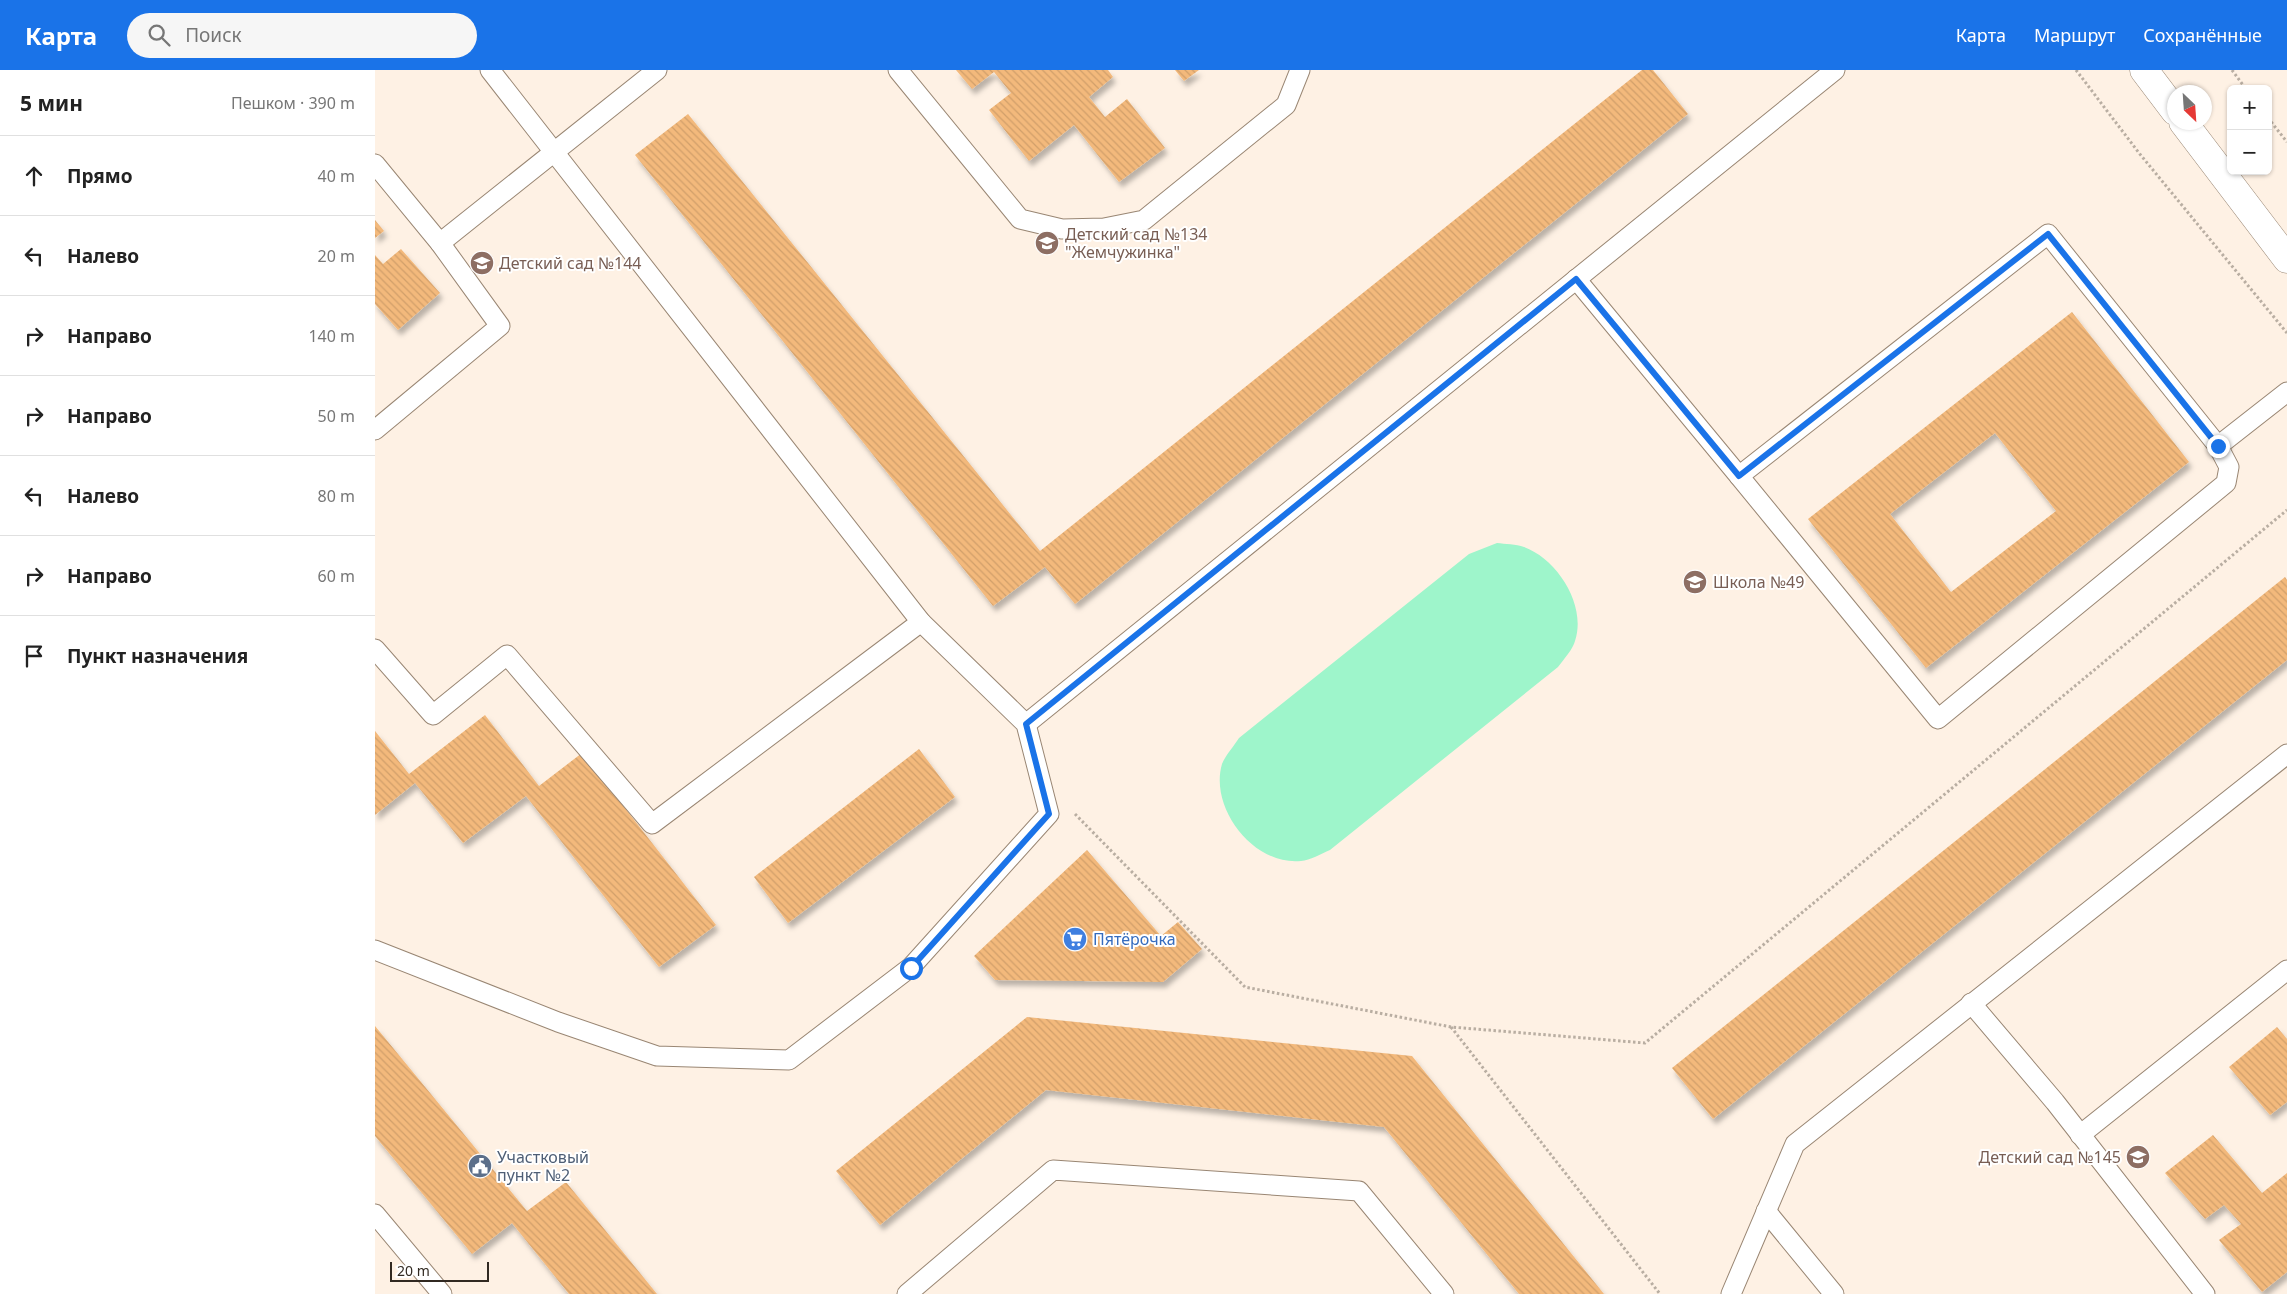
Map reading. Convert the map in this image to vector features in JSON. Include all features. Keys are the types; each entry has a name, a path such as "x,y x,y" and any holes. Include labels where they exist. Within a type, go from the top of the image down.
{"street":[{"path":"2144,70 2167,100"},
{"path":"2189,130 2287,259"}],"lane":[{"path":"375,950 558,1022 657,1056 789,1060 911,968 1049,814 1026,724 921,622 490,70"},
{"path":"440,243 657,70"},
{"path":"898,70 1020,219 1062,229 1105,228 1144,220 1286,105 1299,70"},
{"path":"1026,724 1835,70"},
{"path":"375,164 440,243 500,326 375,430"},
{"path":"1576,279 1938,718 2226,483 2229,466 2218,446 2048,234 1739,476"},
{"path":"2218,446 2287,392"},
{"path":"375,649 433,715 507,655 652,824 921,622"},
{"path":"1731,1294 1795,1144 2287,754"},
{"path":"2080,1135 2287,970"},
{"path":"1971,1003 2080,1135 2205,1294"},
{"path":"907,1294 1053,1170 1359,1191 1444,1294"},
{"path":"1766,1211 1834,1294"},
{"path":"375,1214 442,1294"}],"path":[{"path":"2075,70 2139,153 2287,333"},
{"path":"2232,70 2243,85"},
{"path":"2272,123 2287,142"},
{"path":"1074,812 1245,987 1451,1028 1645,1043 2287,510"},
{"path":"1451,1028 1660,1294"}],"green space":[{"path":"1497,543 1521,546 1536,553 1558,573 1573,599 1578,627 1575,641 1558,667 1330,850 1301,861 1284,860 1267,854 1252,844 1239,831 1229,815 1222,798 1220,781 1222,764 1239,738 1469,554"}],"building":[{"path":"956,70 1108,70 1113,77 1089,97 1105,117 1127,99 1165,148 1119,182 1074,125 1029,161 989,110 1011,93 994,72 972,89"},
{"path":"1175,70 1199,70 1184,81"},
{"path":"1642,70 1653,70 1688,114 1075,604 1045,567 993,606 635,155 688,114 1040,551"},
{"path":"375,220 384,231 375,238"},
{"path":"401,249 440,293 398,330 375,304 375,255 383,264"},
{"path":"2072,312 2189,462 1926,668 1808,519","holes":["1995,433 2056,511 1951,592 1890,514"]},
{"path":"2285,577 2287,580 2287,660 1713,1119 1672,1068"},
{"path":"485,715 539,786 582,753 716,925 659,967 526,796 463,843 415,783 375,815 375,731 409,774"},
{"path":"919,749 955,797 788,923 754,877"},
{"path":"1087,850 1161,936 1178,922 1202,949 1163,982 995,980 974,956"},
{"path":"1027,1017 1412,1056 1604,1294 1519,1294 1384,1127 1046,1090 880,1225 836,1171"},
{"path":"375,1026 527,1211 566,1182 657,1294 569,1294 512,1223 472,1254 375,1136"},
{"path":"2277,1027 2287,1039 2287,1102 2270,1115 2229,1067"},
{"path":"2213,1135 2262,1193 2287,1173 2287,1272 2262,1292 2219,1240 2241,1224 2224,1205 2205,1219 2165,1173"}],"place":[{"name":"Детский сад №134 \"Жемчужинка\"","path":"1047,243"},
{"name":"Детский сад №144","path":"482,263"},
{"name":"Школа №49","path":"1695,582"},
{"name":"Пятёрочка","path":"1075,939"},
{"name":"Детский сад №145","path":"2138,1157"},
{"name":"Участковый пункт №2","path":"480,1166"}],"route":[{"path":"911,968 1049,814 1026,724 1576,279 1739,476 2048,234 2218,446"}]}
